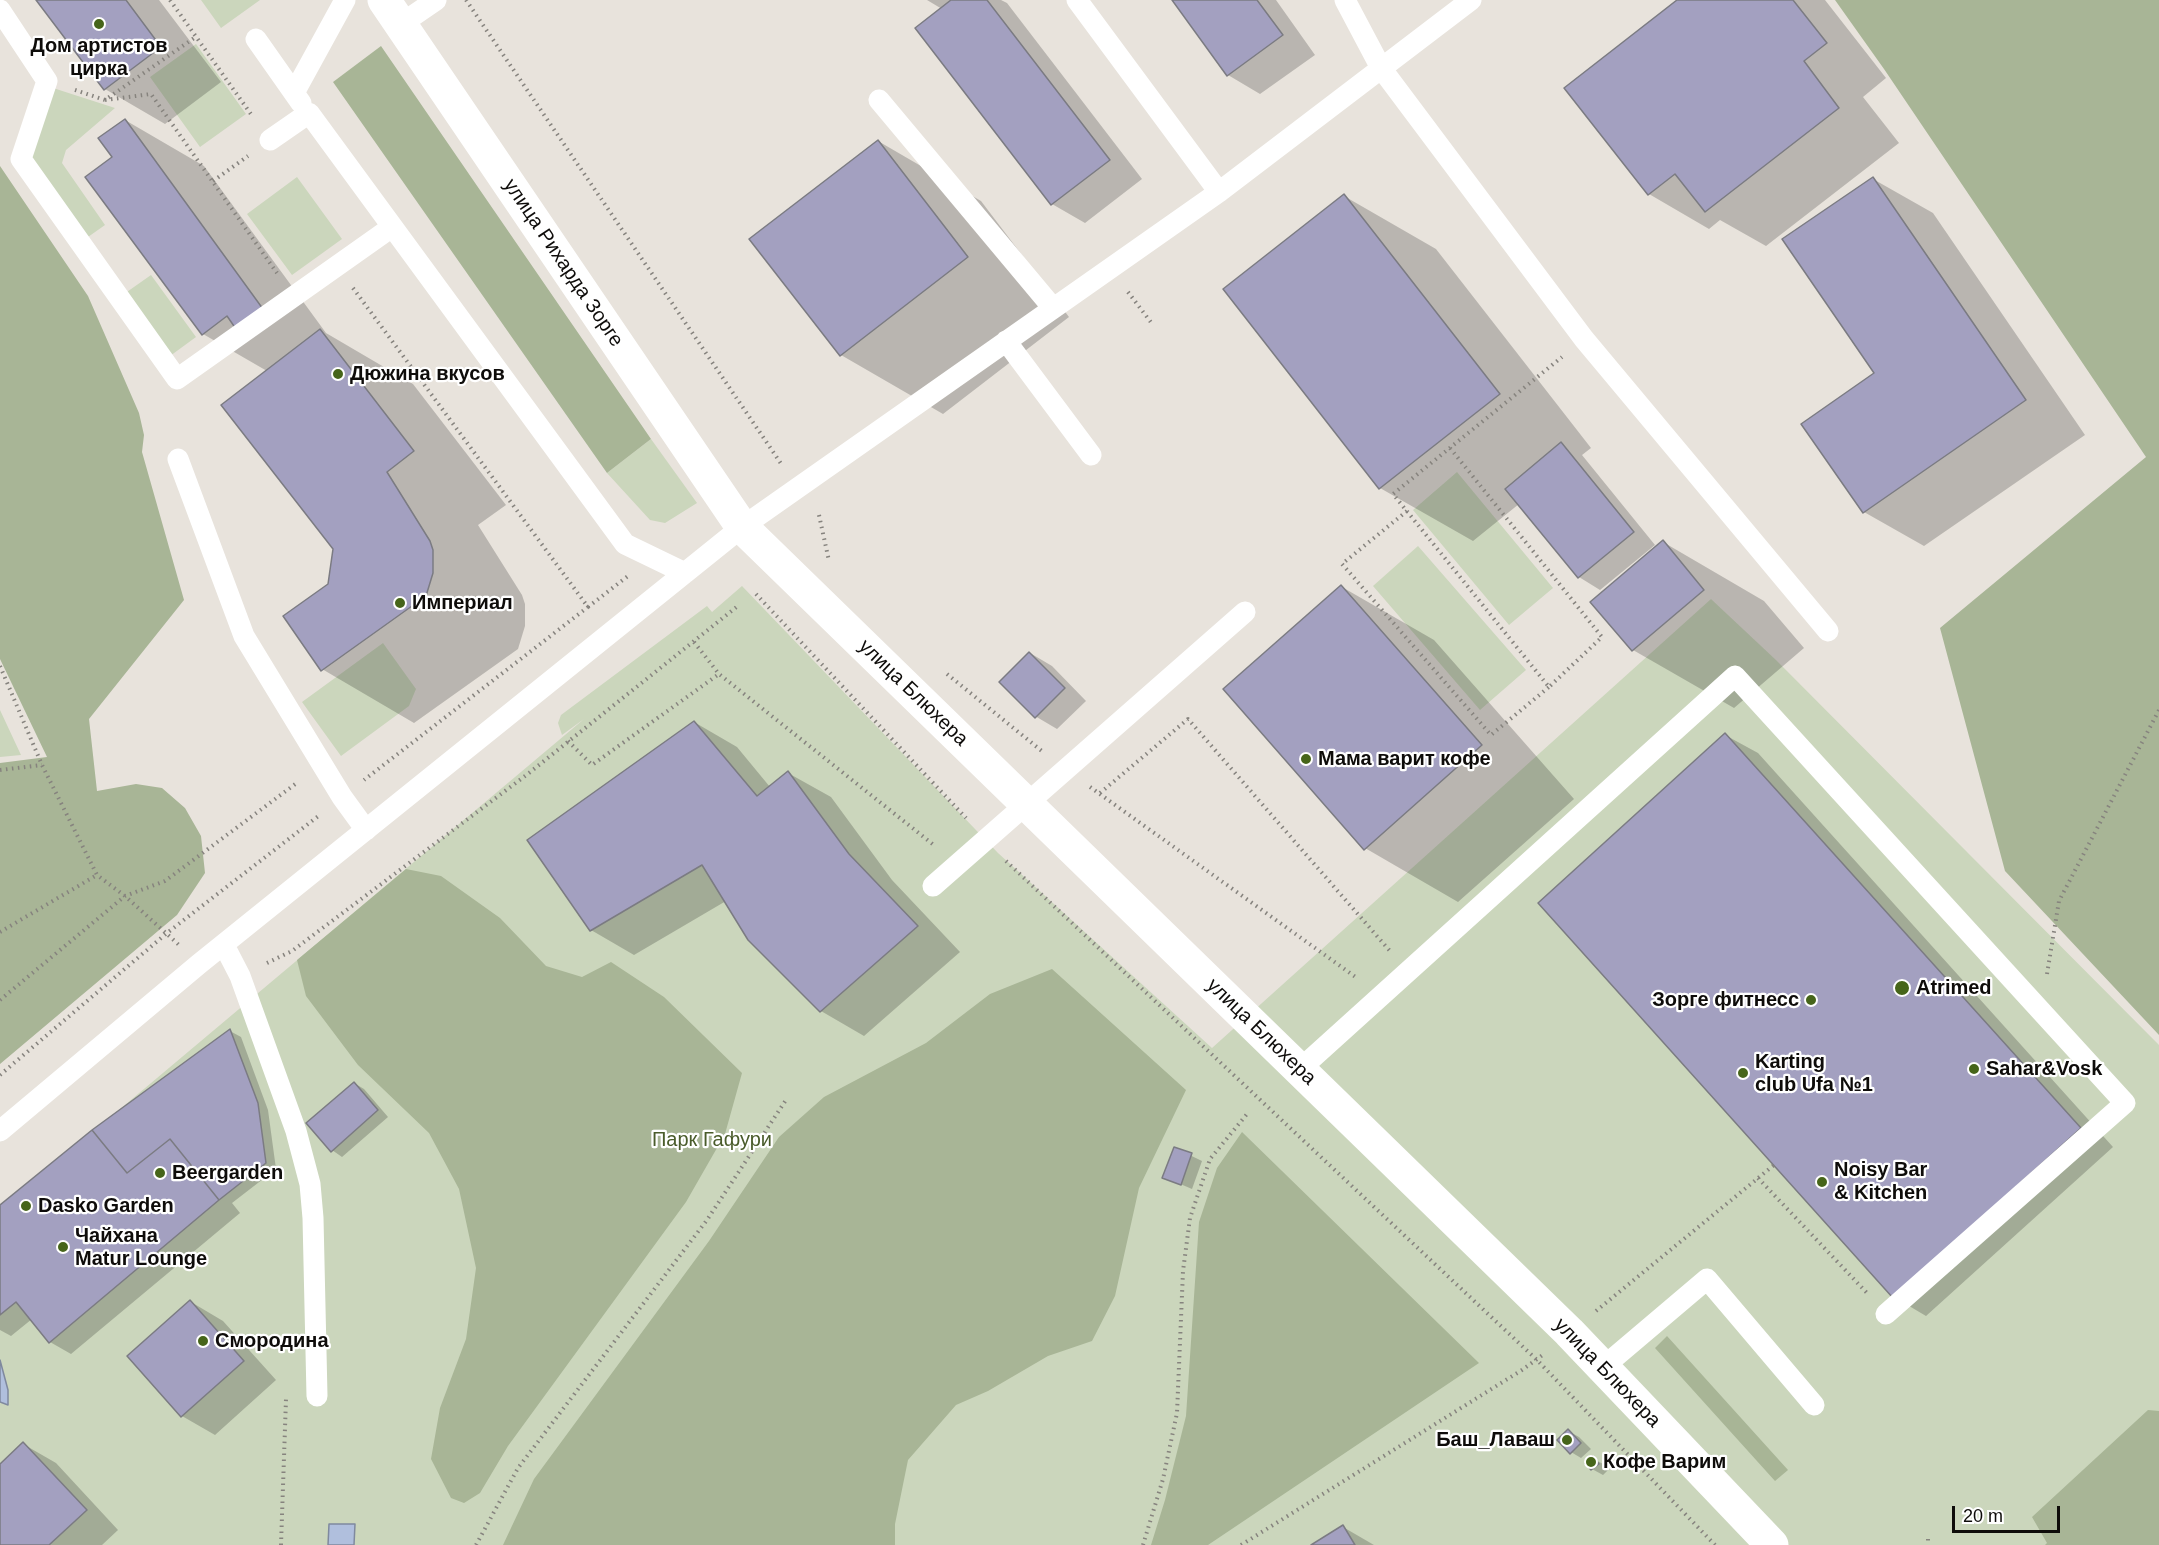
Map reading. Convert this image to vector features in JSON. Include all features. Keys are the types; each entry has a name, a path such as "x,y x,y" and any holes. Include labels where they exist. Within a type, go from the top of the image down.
{"street":[{"name":"улица Рихарда Зорге","path":"392,12 742,527"},
{"name":"улица Блюхера","path":"742,527 1569,1332 1772,1545"}],"lane":[{"path":"294,93 345,0"},
{"path":"392,12 436,0"},
{"path":"1077,0 1219,192"},
{"path":"1345,0 1382,68 1584,339 1828,631"},
{"path":"0,1131 200,964 742,527 1219,192 1471,0"},
{"path":"0,10 47,81 21,159 177,379 392,227"},
{"path":"256,39 625,544 685,573"},
{"path":"879,100 1053,308"},
{"path":"270,140 309,113"},
{"path":"1006,341 1091,455"},
{"path":"178,459 244,636 342,797 366,830"},
{"path":"933,886 1245,612"},
{"path":"1299,1070 1735,676 2125,1103 1886,1314"},
{"path":"224,945 240,976 296,1131 310,1184 313,1218 316,1396"},
{"path":"1602,1368 1707,1278 1814,1405"}],"path":[{"path":"170,0 270,140 213,181"},
{"path":"466,0 788,472"},
{"path":"105,100 197,36"},
{"path":"47,81 105,100 151,94 281,279"},
{"path":"0,1075 166,933 588,608 338,267"},
{"path":"1549,687 1393,494 1584,339"},
{"path":"1407,511 1342,564 1491,735 1549,687 1602,637 1450,448"},
{"path":"819,515 831,570"},
{"path":"754,592 986,839 1537,1360 1715,1545"},
{"path":"240,976 292,951 568,741 739,605"},
{"path":"694,642 719,674 958,864"},
{"path":"0,666 42,765 97,875 125,896 200,964"},
{"path":"945,672 1065,770 1381,995"},
{"path":"568,741 592,765 719,674"},
{"path":"2041,1012 2059,901 2159,710"},
{"path":"1100,793 1188,719 1408,971"},
{"path":"0,770 42,765"},
{"path":"0,1000 125,896 165,881 304,778 342,797"},
{"path":"0,932 97,875"},
{"path":"476,1545 518,1468 707,1220 786,1100"},
{"path":"1143,1545 1163,1479 1176,1413 1183,1271 1190,1218 1209,1159 1247,1114"},
{"path":"1241,1545 1537,1360 1774,1165"},
{"path":"1758,1179 1886,1314"},
{"path":"281,1545 286,1394"},
{"path":"1928,1539 1929,1545"}],"green space":[{"path":"201,0 260,0 221,28"},
{"path":"1835,0 2159,0 2159,1035 2005,871 1940,628 2146,457"},
{"path":"196,44 246,114 200,147 150,77"},
{"path":"381,46 651,439 607,473 333,82"},
{"path":"50,87 115,108 66,150 62,163 105,225 88,237 28,152"},
{"path":"0,166 88,296 139,413 144,435 142,452 184,600 89,719 97,791 136,784 162,788 185,808 201,836 205,873 177,915 0,1064 0,763 47,757 0,659"},
{"path":"297,177 342,239 292,275 247,214"},
{"path":"151,275 196,337 170,356 124,294"},
{"path":"651,439 697,503 665,523 650,520 607,473"},
{"path":"1457,472 1553,588 1509,625 1413,510"},
{"path":"1418,546 1526,670 1480,710 1373,586"},
{"name":"Парк Гафури","path":"742,586 998,853 1212,1048 1711,599 1776,660 2159,1045 2159,1545 0,1545 0,1210 584,719 562,735 558,723 561,715 707,606 712,612"},
{"path":"383,643 416,689 409,706 341,756 302,702"},
{"path":"0,710 21,755 0,757"},
{"path":"406,869 441,876 500,918 546,966 582,977 611,962 664,997 742,1073 725,1134 686,1202 508,1446 480,1493 464,1503 451,1498 431,1459 440,1408 466,1339 476,1268 459,1189 429,1133 358,1065 306,996 297,960"},
{"path":"1052,969 1186,1090 1139,1188 1115,1296 1092,1341 1048,1356 988,1391 956,1405 908,1460 895,1524 895,1545 503,1545 534,1479 709,1241 779,1137 824,1097 926,1043 990,994"},
{"path":"1242,1132 1479,1363 1208,1545 1151,1545 1186,1416 1199,1222 1217,1168"},
{"path":"1667,1336 1788,1470 1775,1481 1655,1348"},
{"path":"2148,1410 2159,1411 2159,1545 2045,1545 2047,1543 2032,1517"}],"water":[{"path":"0,1360 8,1390 8,1405 0,1402"},
{"path":"329,1524 355,1524 354,1545 328,1545"}],"building":[{"name":"Дом артистов цирка","path":"36,0 126,0 161,47 104,90"},
{"path":"951,0 987,0 1110,160 1051,205 915,28"},
{"path":"1172,0 1257,0 1283,35 1227,76"},
{"path":"1677,0 1793,0 1827,43 1804,61 1839,108 1705,212 1675,174 1648,195 1564,88"},
{"path":"125,119 263,309 236,329 227,316 202,335 85,177 112,157 98,138"},
{"path":"878,140 968,257 840,356 749,239"},
{"path":"1873,177 2026,400 1863,513 1801,424 1874,373 1782,239"},
{"path":"1344,194 1500,394 1379,489 1223,289"},
{"path":"320,329 414,451 387,472 430,541 433,550 433,573 426,596 321,671 283,616 328,584 333,549 221,405"},
{"path":"1561,442 1634,532 1578,578 1505,489"},
{"path":"1663,540 1704,590 1632,651 1590,602"},
{"path":"1341,585 1482,745 1364,850 1223,689"},
{"path":"1029,652 1065,688 1035,718 999,682"},
{"path":"694,721 757,796 788,771 849,854 918,926 820,1012 748,940 702,865 590,931 527,840"},
{"path":"1725,733 2081,1128 1893,1298 1538,903"},
{"path":"230,1029 258,1103 266,1163 219,1200 170,1139 127,1173 92,1130"},
{"path":"354,1082 378,1110 331,1152 306,1123"},
{"path":"92,1130 127,1173 170,1139 219,1200 49,1343 16,1302 0,1315 0,1205"},
{"path":"1174,1147 1192,1153 1181,1185 1162,1178"},
{"path":"190,1300 244,1361 181,1417 127,1356"},
{"path":"1568,1429 1581,1443 1570,1454 1557,1440"},
{"path":"23,1442 87,1510 49,1545 0,1545 0,1464"},
{"path":"1592,1456 1599,1464 1591,1470 1585,1463"},
{"path":"1343,1525 1355,1545 1311,1545"}],"place":[{"name":"Дом артистов цирка","path":"99,24"},
{"name":"Дюжина вкусов","path":"338,374"},
{"name":"Империал","path":"400,603"},
{"name":"Мама варит кофе","path":"1306,759"},
{"name":"Atrimed","path":"1902,988"},
{"name":"Зорге фитнесс","path":"1811,1000"},
{"name":"Sahar&Vosk","path":"1974,1069"},
{"name":"Karting club Ufa №1","path":"1743,1073"},
{"name":"Beergarden","path":"160,1173"},
{"name":"Noisy Bar & Kitchen","path":"1822,1182"},
{"name":"Dasko Garden","path":"26,1206"},
{"name":"Чайхана Matur Lounge","path":"63,1247"},
{"name":"Смородина","path":"203,1341"},
{"name":"Баш_Лаваш","path":"1567,1440"},
{"name":"Кофе Варим","path":"1591,1462"}]}
